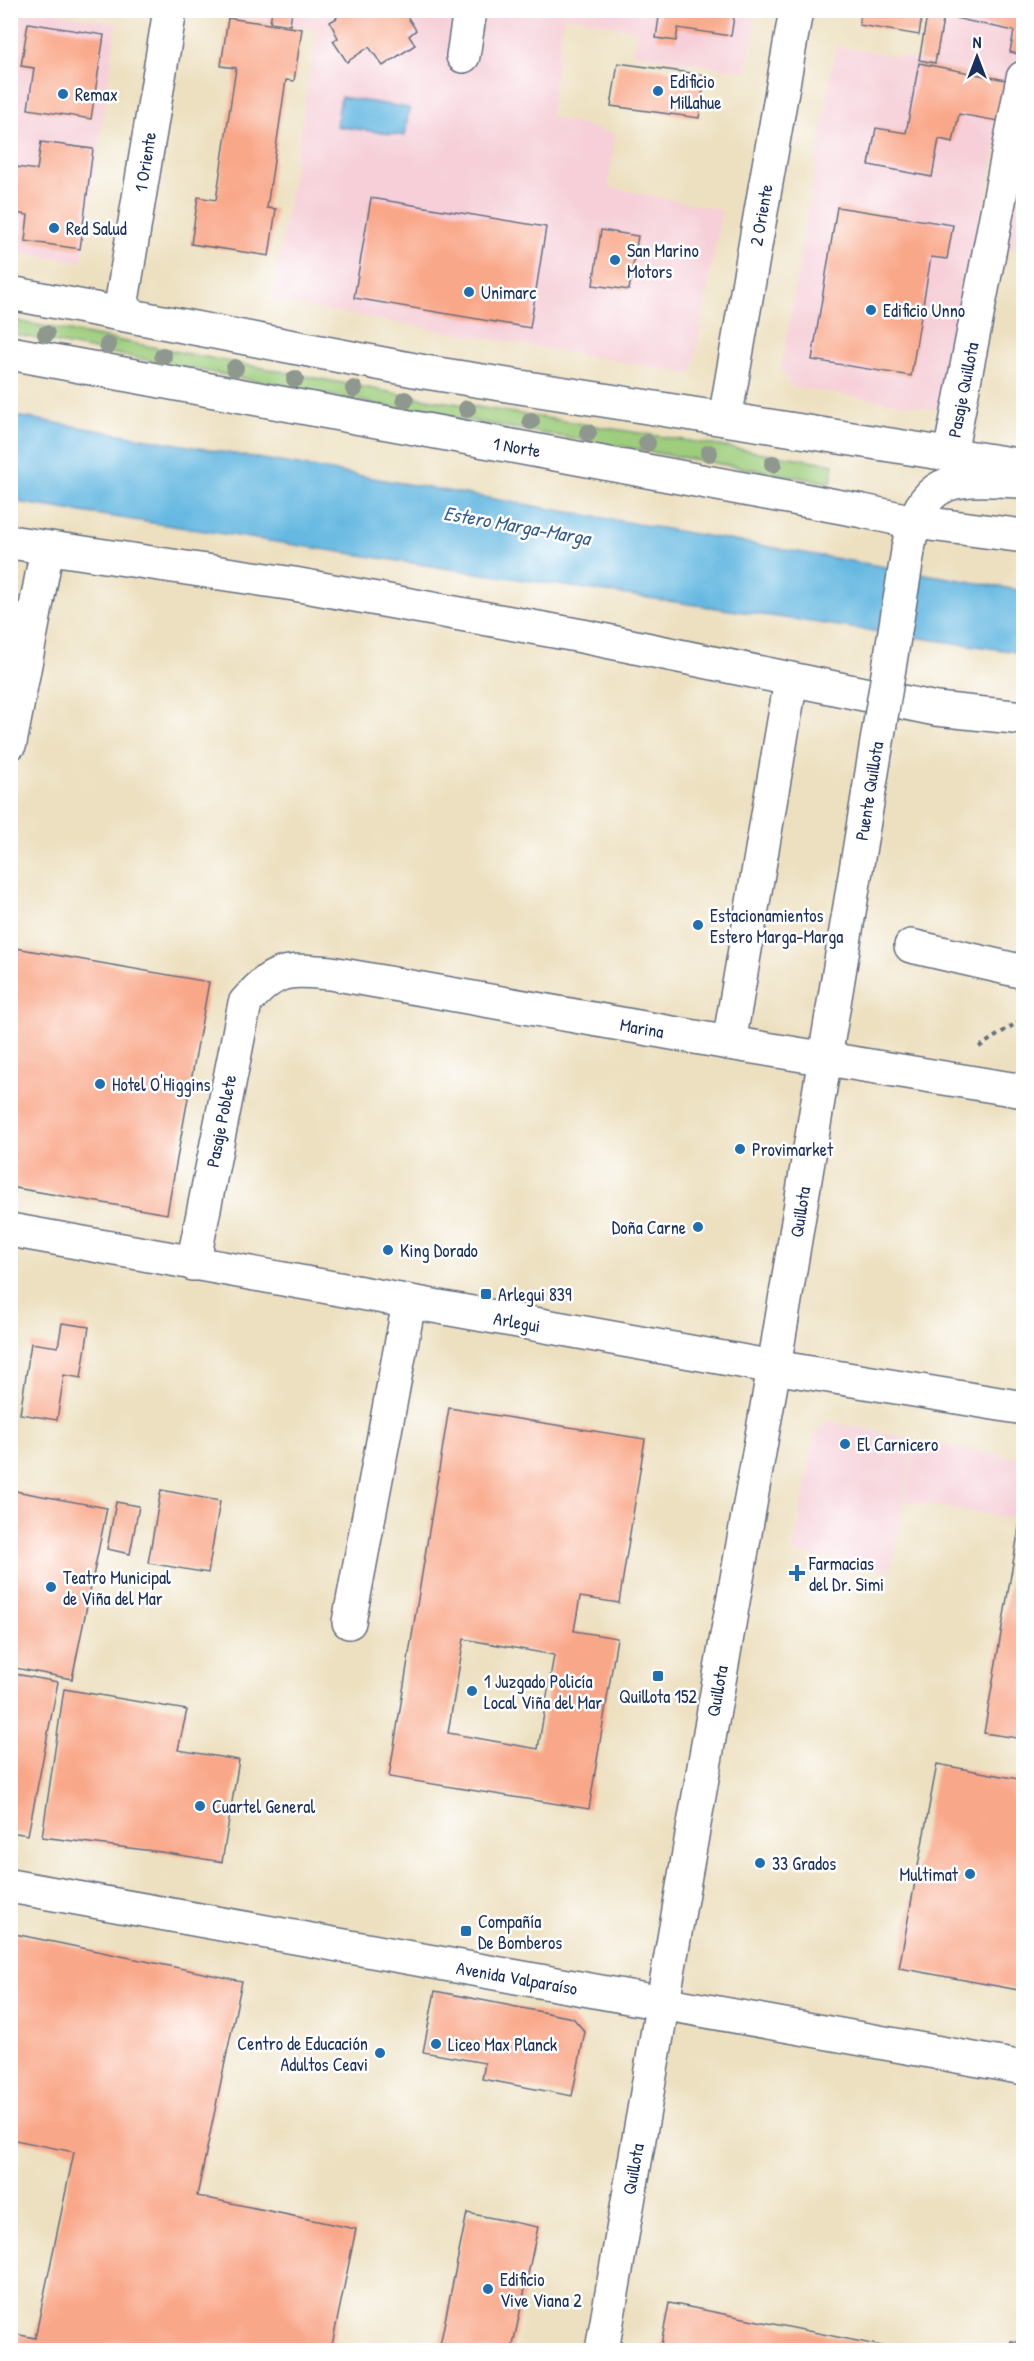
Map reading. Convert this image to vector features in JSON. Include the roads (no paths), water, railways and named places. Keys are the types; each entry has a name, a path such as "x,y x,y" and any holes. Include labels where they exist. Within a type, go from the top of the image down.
{"street":[{"name":"1 Oriente","path":"120,313 170,10"},
{"path":"463,56 470,10"},
{"name":"2 Oriente","path":"725,419 796,10"},
{"name":"Pasaje Quillota","path":"950,454 1023,78"},
{"path":"10,293 425,372 1023,466"},
{"name":"1 Norte","path":"10,353 863,511 911,537 1023,536"},
{"path":"911,537 936,487 970,479 1023,481"},
{"name":"Puente Quillota","path":"827,1044 911,537"},
{"path":"10,542 294,584 582,636 936,709 1023,718"},
{"path":"10,743 47,549"},
{"path":"729,1043 791,680"},
{"path":"911,946 1023,972"},
{"name":"Marina","path":"262,983 290,970 331,973 729,1043 827,1044 1023,1091"},
{"name":"Pasaje Poblete","path":"193,1264 245,1003 262,983"},
{"name":"Quillota","path":"602,2350 774,1367 827,1044"},
{"name":"Arlegui","path":"10,1230 409,1303 1023,1408"},
{"path":"349,1622 409,1303"},
{"name":"Avenida Valparaíso","path":"10,1886 1023,2068"}],"water":[{"path":"341,97 409,108 405,136 336,126"},
{"name":"Estero Marga-Marga","path":"10,415 1023,591 1023,653 464,571 11,501"}],"place":[{"name":"Edificio Millahue","path":"658,91"},
{"name":"Remax","path":"63,94"},
{"name":"Red Salud","path":"54,228"},
{"name":"San Marino Motors","path":"615,260"},
{"name":"Unimarc","path":"469,292"},
{"name":"Edificio Unno","path":"871,310"},
{"name":"Estacionamientos Estero Marga-Marga","path":"698,925"},
{"name":"Hotel O'Higgins","path":"100,1084"},
{"name":"Provimarket","path":"740,1149"},
{"name":"Doña Carne","path":"698,1227"},
{"name":"King Dorado","path":"388,1250"},
{"name":"Arlegui 839","path":"486,1294"},
{"name":"El Carnicero","path":"845,1444"},
{"name":"Farmacias del Dr. Simi","path":"797,1573"},
{"name":"Teatro Municipal de Viña del Mar","path":"51,1587"},
{"name":"Quillota 152","path":"658,1676"},
{"name":"1 Juzgado Policía Local Viña del Mar","path":"472,1691"},
{"name":"Cuartel General","path":"200,1806"},
{"name":"33 Grados","path":"760,1863"},
{"name":"Multimat","path":"970,1874"},
{"name":"Compañía De Bomberos","path":"466,1931"},
{"name":"Liceo Max Planck","path":"436,2044"},
{"name":"Centro de Educación Adultos Ceavi","path":"380,2053"},
{"name":"Edificio Vive Viana 2","path":"488,2289"}]}
